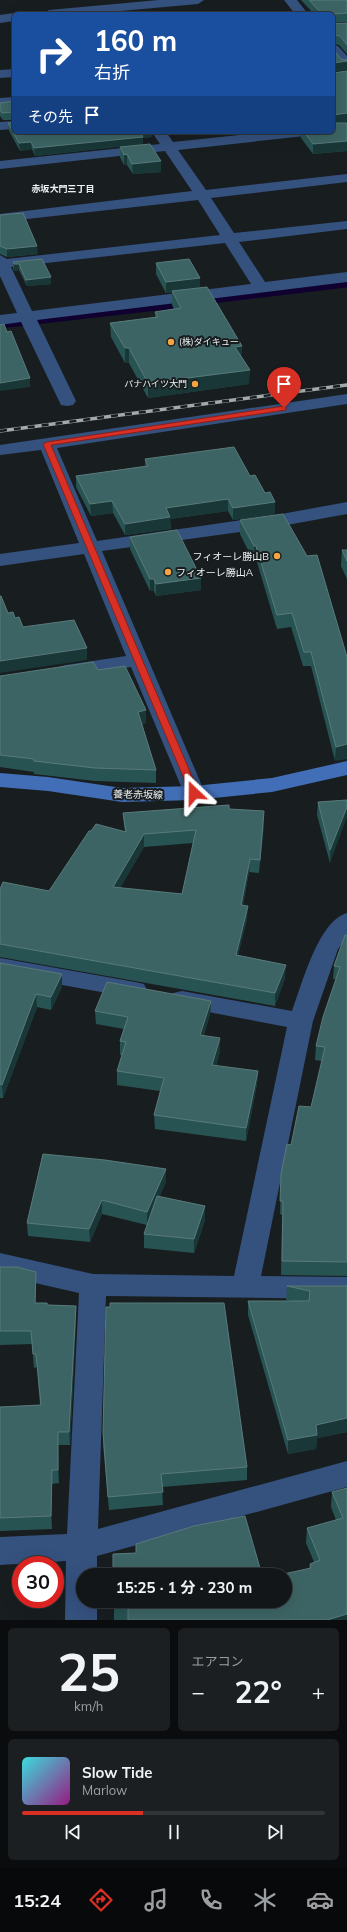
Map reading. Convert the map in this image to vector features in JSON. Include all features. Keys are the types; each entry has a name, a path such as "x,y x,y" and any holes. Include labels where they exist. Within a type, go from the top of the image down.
{"main road":[{"name":"養老赤坂線","path":"0,780 48,784 122,795 194,793 272,785 347,768"}],"street":[{"path":"61,12 84,8 198,0"},
{"path":"290,0 300,12"},
{"path":"0,19 12,17"},
{"path":"335,51 347,64"},
{"path":"0,74 12,73"},
{"path":"0,102 12,101"},
{"path":"0,126 12,125"},
{"path":"160,134 202,195 261,288"},
{"path":"0,164 287,134"},
{"path":"0,218 347,178"},
{"path":"67,401 0,262 347,225"},
{"path":"0,320 29,320 347,277"},
{"path":"0,450 347,399"},
{"path":"47,444 194,793"},
{"path":"0,560 276,521 347,508"},
{"path":"46,674 138,660"},
{"path":"246,1287 301,1021 327,947 347,921"},
{"path":"0,966 301,1021"},
{"path":"0,1264 93,1285 347,1288"},
{"path":"81,1620 82,1547 93,1285"},
{"path":"0,1551 82,1547 347,1474"}],"building":[{"path":"309,0 347,0 347,13 335,14 335,12 320,12"},
{"path":"347,23 347,45 340,36 335,35 335,24"},
{"path":"335,52 341,59 347,61 335,63"},
{"path":"347,71 347,113 335,115 335,73"},
{"path":"12,101 12,112 2,113 0,103"},
{"path":"8,123 12,123 12,130"},
{"path":"335,123 347,123 347,141 313,144 306,134 335,134"},
{"path":"14,134 141,134 143,137 34,148 31,142 19,143"},
{"path":"150,144 161,161 132,164 127,154 124,155 120,147"},
{"path":"23,213 37,246 7,249 0,246 0,215"},
{"path":"42,259 51,277 26,280 19,264 14,264 13,262"},
{"path":"189,259 200,278 166,282 156,263"},
{"path":"207,287 242,346 235,347 250,370 148,383 129,348 125,348 110,323 158,317 155,312 181,308 172,291"},
{"path":"4,324 7,332 11,331 30,378 0,383 0,325"},
{"path":"234,447 250,476 255,475 265,493 270,492 275,502 233,508 228,499 166,508 170,517 125,524 112,501 90,504 76,476 148,466 145,459"},
{"path":"283,514 307,556 317,555 347,657 347,744 336,747 311,652 304,652 292,613 277,615 256,546 254,546 240,520"},
{"path":"177,530 201,578 156,584 154,579 150,579 130,537"},
{"path":"342,550 347,550 347,561"},
{"path":"0,596 8,613 13,612 15,618 19,617 23,627 74,620 87,648 0,661"},
{"path":"93,662 98,670 125,666 146,710 138,712 156,770 95,768 34,761 34,759 0,755 0,676"},
{"path":"347,800 347,807 330,850 318,802"},
{"path":"229,805 229,809 264,811 260,860 250,859 241,905 248,906 236,955 286,965 275,993 0,944 0,889 3,882 49,891 89,831 91,831 96,824 126,832 123,813","holes":["196,830 182,894 113,887 144,834"]},
{"path":"345,935 347,935 347,1262 282,1261 283,1201 280,1201 281,1174 287,1144 291,1145 299,1106 311,1107 325,1047 316,1046 323,1017 340,967 334,966"},
{"path":"0,963 62,974 51,997 36,994 2,1085 0,1084"},
{"path":"107,982 211,1001 200,1035 220,1038 212,1065 258,1071 246,1128 154,1115 164,1078 117,1071 126,1042 120,1041 128,1017 95,1011"},
{"path":"43,1154 105,1160 166,1169 147,1212 102,1200 89,1229 27,1223"},
{"path":"157,1196 205,1206 194,1239 144,1234"},
{"path":"0,1267 17,1267 36,1272 35,1303 76,1306 69,1432 58,1432 58,1470 52,1470 51,1516 0,1518 0,1407 41,1405 36,1354 33,1354 31,1331 0,1331"},
{"path":"287,1286 347,1286 347,1418 316,1425 317,1435 288,1440 248,1301 309,1301 310,1291"},
{"path":"110,1303 224,1303 247,1467 161,1474 163,1492 108,1497 103,1432 106,1307 110,1307"},
{"path":"347,1488 347,1614 327,1620 128,1620 128,1608 292,1608 292,1572 311,1568 310,1564 320,1560 307,1528 343,1518 332,1492"},
{"path":"245,1516 260,1568 113,1568 113,1554 136,1553 136,1544 194,1526"}],"waterway":[{"path":"204,301 347,284"},
{"path":"0,325 183,304"}],"railway":[{"path":"0,431 347,385"}],"place":[{"name":"(株)ダイキュー","path":"171,342"},
{"name":"パナハイツ大門","path":"195,384"},
{"name":"フィオーレ勝山B","path":"277,556"},
{"name":"フィオーレ勝山A","path":"168,572"}],"district":[{"name":"赤坂大門三丁目","path":"63,189"}],"route":[{"path":"194,793 47,444 284,408"}]}
